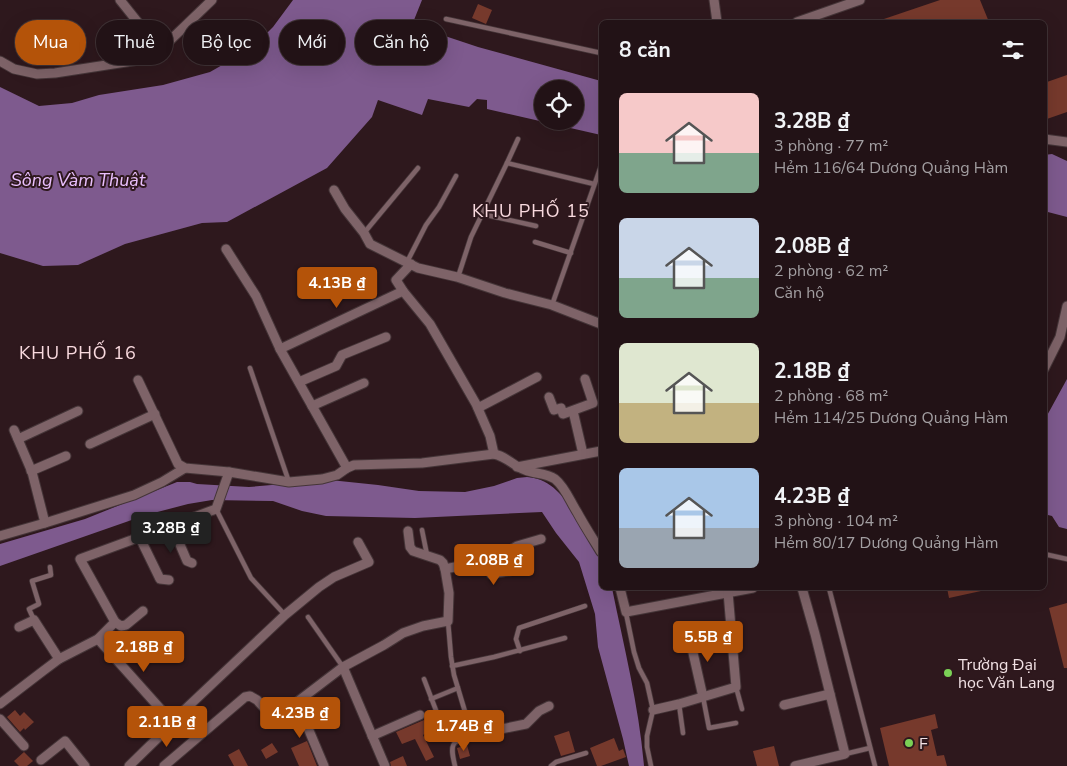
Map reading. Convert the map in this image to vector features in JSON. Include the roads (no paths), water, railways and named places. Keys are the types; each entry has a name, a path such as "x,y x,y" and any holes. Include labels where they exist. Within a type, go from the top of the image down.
{"street":[{"path":"120,0 136,20"},
{"path":"173,38 212,0"},
{"path":"714,0 717,20"},
{"path":"815,20 860,0"},
{"path":"0,61 14,68 37,74 107,65"},
{"path":"1047,139 1067,142"},
{"path":"334,190 370,244 418,268 458,277 505,293 552,305 599,323"},
{"path":"226,249 256,296 280,349 346,468"},
{"path":"409,263 396,280 430,324 478,408 490,436 494,454"},
{"path":"280,349 403,291"},
{"path":"1047,363 1060,337 1067,306"},
{"path":"299,382 336,366 342,355 386,337"},
{"path":"478,408 537,377"},
{"path":"549,397 554,410 561,408 563,414 592,403 585,379"},
{"path":"138,380 178,464 185,468 229,472 289,482 322,479 336,475 354,465 430,462 494,454 508,459 517,467 554,479 562,487 599,549"},
{"path":"312,406 364,383"},
{"path":"18,439 78,411"},
{"path":"573,411 583,454"},
{"path":"90,444 154,414"},
{"path":"14,430 31,471 46,523"},
{"path":"517,467 599,451"},
{"path":"31,471 66,456"},
{"path":"0,536 134,495 162,482 185,468"},
{"path":"143,611 126,625 121,626 115,622 80,559 216,510 229,472"},
{"path":"172,526 187,561 192,563"},
{"path":"164,766 245,697 250,696 268,711 277,713 297,702 343,666 384,645 402,633 448,621 449,593 443,563 427,554 413,551 410,547 408,531"},
{"path":"140,538 160,580 169,580"},
{"path":"445,569 487,560 517,546 541,539"},
{"path":"128,766 285,615 319,586 334,577 369,562 358,542"},
{"path":"487,560 491,574 526,568"},
{"path":"620,590 626,612 740,590"},
{"path":"795,766 845,754 803,590"},
{"path":"653,710 736,687 728,592"},
{"path":"18,627 34,620 59,660"},
{"path":"0,704 43,670 98,639 115,622"},
{"path":"689,635 703,697"},
{"path":"98,639 173,723"},
{"path":"343,666 385,766"},
{"path":"784,705 830,694"},
{"path":"297,702 324,766"},
{"path":"472,735 526,724 539,711 549,706"},
{"path":"372,736 420,715"},
{"path":"0,719 24,746"},
{"path":"41,760 65,741 85,766"}],"lane":[{"path":"446,19 599,53"},
{"path":"458,277 471,237 518,140"},
{"path":"507,163 594,184"},
{"path":"364,233 418,168"},
{"path":"552,305 599,171"},
{"path":"409,263 426,225 439,207 456,176"},
{"path":"482,214 536,226"},
{"path":"535,242 570,253"},
{"path":"250,368 289,482"},
{"path":"216,510 251,578 285,615"},
{"path":"422,530 427,554"},
{"path":"1047,555 1067,559"},
{"path":"34,620 29,609 39,604 32,581 51,575 50,567"},
{"path":"830,590 875,766"},
{"path":"520,651 516,639 519,628 585,606"},
{"path":"626,612 634,652 639,668 647,683 653,710 647,736 651,766"},
{"path":"308,617 343,666"},
{"path":"448,621 452,666 472,735 460,738 454,743 452,748 454,766"},
{"path":"452,666 520,651 565,638"},
{"path":"424,679 437,713"},
{"path":"736,687 742,709"},
{"path":"432,699 458,688"},
{"path":"703,697 710,728 736,723"},
{"path":"679,704 683,733"},
{"path":"845,754 870,748"},
{"path":"551,766 556,762 586,753"}],"water":[{"name":"Sông Vàm Thuật","path":"293,0 422,0 414,20 355,20 355,65 447,65 447,37 599,80 599,135 579,130 584,130 584,80 534,80 534,120 487,109 487,100 477,99 469,107 428,99 422,115 378,100 372,117 327,168 227,222 202,223 125,244 78,265 43,266 0,253 0,87 39,106 72,103 99,95 163,85 210,72 222,65 269,65 269,31"},
{"path":"1052,154 1067,161 1067,217 1047,212 1047,155"},
{"path":"1067,379 1067,529 1059,527 1052,516 1047,515 1047,416"},
{"path":"517,478 539,479 557,491 572,510 599,558 599,590 612,590 635,699 644,766 629,766 598,647 595,614 579,562 542,512 415,518 326,516 302,511 273,501 212,500 146,515 0,566 0,544 85,519 177,482 249,487 330,480 419,491 465,492 494,486"}],"place":[{"name":"Trường Đại học Văn Lang","path":"948,673"},
{"name":"F","path":"909,743"}],"district":[{"name":"KHU PHỐ 15","path":"531,211"},
{"name":"KHU PHỐ 16","path":"78,353"}]}
